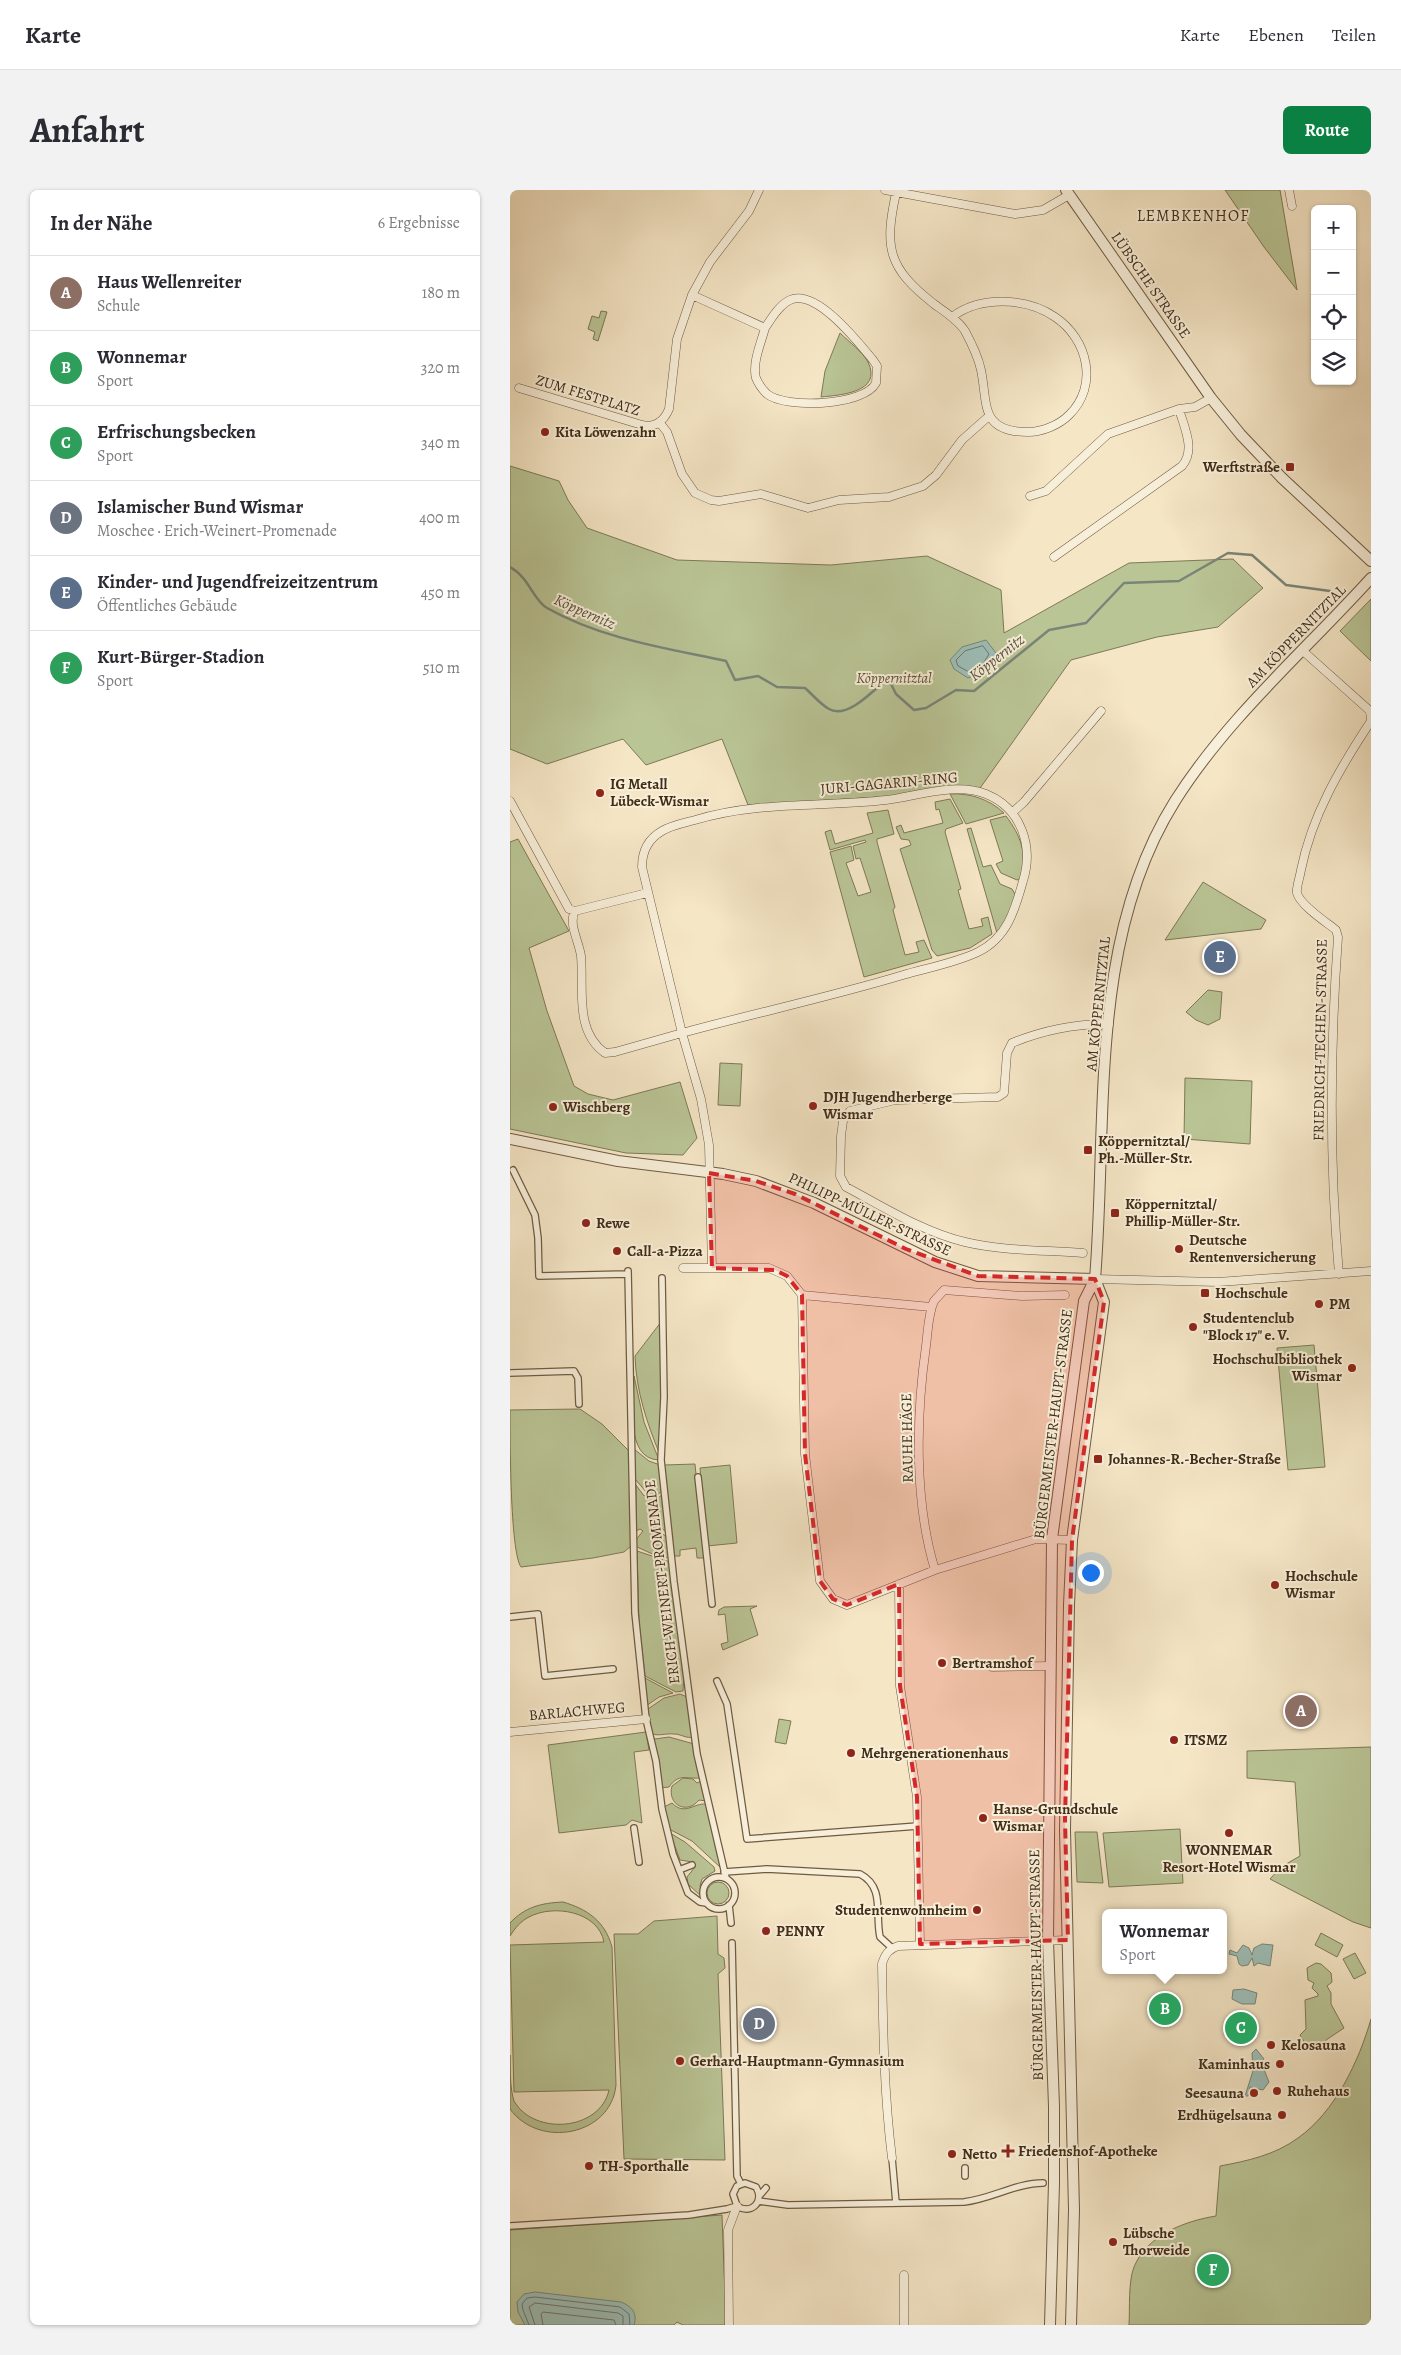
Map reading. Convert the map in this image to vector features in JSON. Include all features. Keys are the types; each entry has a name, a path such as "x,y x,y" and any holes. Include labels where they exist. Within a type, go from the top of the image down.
{"street":[{"name":"ZUM FESTPLATZ","path":"519,388 642,426 648,427 660,422 669,409 677,339 692,295 717,250 753,206 759,190"},
{"path":"885,190 1015,214 1043,210 1068,192"},
{"path":"1288,190 1292,206"},
{"name":"LÜBSCHE STRASSE","path":"1068,192 1211,398 1265,461 1371,560"},
{"path":"896,193 889,234 893,257 910,283 964,329 977,353 984,402 989,416 1003,427 1023,432 1043,430 1067,416 1078,404 1086,385 1087,375 1083,352 1066,326 1055,316 1036,308 1013,303 994,302 973,305 952,317"},
{"path":"692,295 764,328"},
{"path":"798,298 810,299 831,316 873,360 876,366 876,383 864,394 853,398 817,403 776,398 767,394 756,378 755,368 764,328 788,300 798,298"},
{"path":"1030,496 1046,491 1108,434 1179,409 1195,407 1211,398"},
{"path":"1054,557 1182,466 1189,453 1179,409"},
{"path":"660,422 667,432 682,474 695,493 720,501 761,494 808,508 847,499 889,497 923,486 938,473 962,440 989,416"},
{"name":"AM KÖPPERNITZTAL","path":"1095,1279 1113,980 1124,920 1136,883 1165,820 1190,780 1216,745 1371,578"},
{"name":"FRIEDRICH-TECHEN-STRASSE","path":"1303,650 1370,711 1371,721 1349,754 1322,802 1304,856 1297,892 1301,900 1336,930 1338,937 1332,1020 1331,1146 1339,1274"},
{"path":"1012,812 1024,802 1101,711"},
{"name":"JURI-GAGARIN-RING","path":"682,1033 804,1000 865,986 964,957 989,946 997,940 1010,921 1026,868 1026,840 1012,812 988,795 966,790 885,800 747,807 670,827 651,840 642,859 643,876 682,1033 707,1126 709,1173"},
{"path":"510,801 564,903 569,909 575,911 647,893"},
{"path":"575,911 572,920 581,956 580,990 589,1035 597,1047 605,1053 615,1052 682,1033"},
{"path":"1080,1253 998,1248 965,1242 932,1231 846,1187 840,1176 843,1121 850,1110 895,1100 998,1097 1004,1093 1007,1053 1012,1043 1042,1033 1093,1023 1109,1024"},
{"name":"PHILIPP-MÜLLER-STRASSE","path":"510,1140 618,1161 756,1181 795,1194 906,1249 957,1270 978,1276 1218,1282 1371,1271"},
{"name":"ERICH-WEINERT-PROMENADE","path":"513,1170 534,1215 538,1238 539,1276 628,1272 635,1613 646,1719 656,1761 662,1809 679,1870 688,1893 700,1902 706,1902"},
{"path":"709,1173 712,1268"},
{"path":"683,1268 758,1267 775,1270 787,1276 802,1295 806,1454 820,1582 833,1599 847,1605 934,1570 1036,1539 1072,1540"},
{"name":"ERICH-WEINERT-PROMENADE","path":"662,1278 664,1397 661,1460 674,1582 697,1754 724,1872 734,1891 734,1896 729,1905 731,1923"},
{"name":"BÜRGERMEISTER-HAUPT-STRASSE","path":"1050,2325 1054,2239 1054,2106 1048,1940 1052,1539 1084,1302 1095,1279"},
{"name":"BÜRGERMEISTER-HAUPT-STRASSE","path":"1071,2325 1074,2210 1065,1820 1072,1540 1104,1302 1095,1279"},
{"path":"802,1295 932,1307 940,1292 944,1290 1022,1296 1065,1295"},
{"name":"RAUHE HÄGE","path":"932,1307 920,1384 920,1477 928,1548 934,1570"},
{"path":"510,1373 574,1372 578,1378 579,1404"},
{"path":"698,1478 712,1604"},
{"path":"899,1584 900,1686 917,1797 920,1944"},
{"path":"510,1617 538,1614 546,1676 613,1669"},
{"path":"992,1668 1051,1666"},
{"path":"717,1681 727,1704 747,1839 918,1826"},
{"name":"BARLACHWEG","path":"510,1732 646,1719"},
{"path":"634,1828 639,1862"},
{"path":"679,1870 692,1865"},
{"path":"724,1872 767,1869 860,1874 869,1881 877,1893 880,1937 892,1948"},
{"path":"726,1878 715,1877 706,1882 702,1892 706,1902 719,1909 729,1905"},
{"path":"896,2203 887,2122 882,1964 885,1955 892,1948 920,1944 1068,1940"},
{"path":"732,1943 737,2176 741,2184"},
{"path":"965,2168 965,2176"},
{"path":"741,2184 753,2185 759,2198 773,2205 978,2200 1028,2184 1043,2183"},
{"path":"729,2325 728,2230 737,2206 733,2194 741,2184"},
{"path":"510,2226 689,2215 737,2206 743,2209 751,2209 766,2188"},
{"path":"904,2275 904,2325"}],"highlighted area":[{"path":"709,1173 756,1181 795,1194 906,1249 978,1276 1095,1279 1104,1302 1072,1540 1065,1820 1068,1940 920,1944 917,1797 900,1686 899,1584 847,1605 833,1599 820,1581 805,1454 802,1295 787,1276 775,1270 712,1268"}],"green space":[{"path":"1225,190 1280,190 1297,290 1264,247"},
{"path":"601,311 607,312 598,341 593,339 595,332 588,329 592,316 599,318"},
{"path":"840,333 859,350 868,362 871,372 870,380 857,390 821,397 825,371"},
{"name":"Köppernitztal","path":"510,466 559,481 568,500 587,528 677,560 831,565 927,556 1001,590 1004,633 1129,563 1233,559 1263,588 1218,627 1157,637 1071,660 978,791 748,805 722,739 646,765 623,739 547,764 510,749"},
{"path":"1371,599 1371,661 1340,631"},
{"path":"950,794 979,798 992,804 1004,813 966,824"},
{"path":"950,799 963,823 946,829 945,832 961,889 958,890 969,929 983,926 981,919 988,917 992,934 970,948 937,956 932,950 900,849 911,845 909,840 901,839 896,827 901,825 904,833 943,823 939,809 936,810 935,802"},
{"path":"888,810 894,834 877,839 877,842 895,907 893,910 905,955 919,952 916,942 924,940 932,958 864,977 830,852 851,846 854,860 846,863 858,896 871,892 860,858 856,859 853,846 866,842 865,840 830,850 825,832 831,830 835,844 873,833 867,813"},
{"path":"1006,816 1016,831 1023,853 1021,878 1017,880 1001,873 996,864 1003,861 990,820"},
{"path":"971,828 983,867 991,865 1000,884 1012,889 1016,896 1008,917 997,933 967,829"},
{"path":"518,839 569,931 529,948 547,1011 574,1086 588,1094 613,1100 680,1082 697,1138 683,1155 626,1153 510,1129 510,842"},
{"path":"1203,882 1266,920 1261,929 1165,940"},
{"path":"1208,990 1222,992 1220,1019 1208,1025 1196,1020 1186,1012"},
{"path":"720,1063 742,1064 740,1106 718,1105"},
{"path":"1185,1078 1252,1081 1250,1144 1184,1139"},
{"path":"661,1322 660,1455 643,1407 635,1356"},
{"path":"1314,1345 1325,1467 1288,1470 1277,1348"},
{"path":"634,1376 644,1422 659,1460 648,1457 640,1450 636,1439 633,1427"},
{"path":"580,1409 602,1424 629,1451 631,1546 624,1552 593,1558 521,1567 517,1557 513,1518 510,1410"},
{"path":"634,1449 649,1461 660,1465 662,1491 656,1496 658,1498 663,1494 666,1532 658,1525 655,1529 667,1537 669,1558 659,1557 635,1546 635,1541 643,1531 640,1529 636,1531 636,1485 644,1496 647,1493 635,1479"},
{"path":"695,1464 704,1558 697,1558 696,1548 680,1550 680,1556 674,1556 664,1465"},
{"path":"730,1465 737,1543 707,1546 700,1468"},
{"path":"637,1551 670,1562 684,1674 683,1691 676,1692 645,1676 639,1622"},
{"path":"757,1606 750,1609 758,1635 723,1650 721,1644 728,1642 725,1614 718,1615 719,1610 724,1607"},
{"path":"645,1678 673,1693 659,1697 646,1706"},
{"path":"680,1694 687,1697 693,1737 677,1734 656,1735 650,1733 648,1709 664,1698"},
{"path":"779,1719 791,1721 786,1744 775,1742"},
{"path":"646,1732 649,1750 634,1752 642,1823 632,1820 626,1825 559,1833 548,1745"},
{"path":"650,1736 655,1739 669,1737 694,1744 700,1778 680,1778 669,1787 660,1788"},
{"path":"1371,1747 1371,1928 1353,1922 1270,1879 1281,1867 1300,1856 1295,1782 1247,1778 1247,1751"},
{"path":"683,1778 693,1779 697,1783 701,1781 706,1801 699,1800 689,1807 679,1806 675,1803 671,1793 672,1786"},
{"path":"672,1803 677,1807 685,1809 706,1804 721,1868 692,1841 669,1829 664,1807"},
{"path":"1180,1829 1183,1883 1109,1887 1103,1833"},
{"path":"1075,1832 1097,1832 1103,1883 1077,1882"},
{"path":"670,1833 685,1842 714,1867 715,1871 702,1879 700,1886 703,1898 688,1884 687,1877 695,1867 693,1862 680,1860"},
{"path":"718,1882 726,1885 729,1893 726,1901 718,1904 710,1901 707,1893 710,1885"},
{"path":"563,1902 580,1908 594,1917 605,1930 612,1947 616,2085 611,2102 601,2116 588,2126 572,2131 555,2132 538,2129 523,2122 510,2109 510,2055 511,2085 514,2101 523,2112 536,2120 550,2124 566,2124 580,2121 593,2114 603,2104 609,2090 514,2092 510,1945 604,1942 600,1931 593,1923 584,1917 562,1911 539,1913 529,1917 518,1925 510,1936 510,1923 522,1913 548,1903"},
{"path":"717,1916 718,1954 724,1958 725,1968 718,1974 725,2160 624,2159 614,1934 638,1934 654,1921"},
{"path":"1321,1933 1343,1945 1337,1957 1315,1945"},
{"path":"1355,1953 1366,1973 1354,1979 1343,1959"},
{"path":"1316,1963 1321,1964 1331,1973 1332,1982 1327,1986 1331,1993 1331,2004 1344,2028 1326,2040 1324,2044 1305,2043 1300,2035 1306,2029 1305,2000 1318,1996 1312,1988 1314,1983 1308,1980 1307,1968"},
{"path":"1371,2019 1371,2325 1129,2325 1132,2273 1140,2256 1148,2246 1168,2231 1204,2218 1216,2216 1220,2166 1280,2149 1311,2127 1334,2100 1344,2084 1360,2052"},
{"path":"722,2215 726,2325 683,2325 677,2322 674,2325 510,2325 510,2230"}],"water":[{"path":"986,640 996,653 984,672 968,678 954,669 950,660 962,647"},
{"path":"1262,1944 1273,1945 1270,1966 1258,1963 1254,1966 1252,1958 1248,1965 1242,1966 1239,1964 1237,1956 1229,1954 1230,1950 1237,1953 1243,1945 1249,1948 1252,1955 1254,1948"},
{"path":"1244,1989 1257,1993 1255,2004 1242,2004 1232,1999 1233,1990"},
{"path":"1256,2049 1264,2059 1261,2062 1269,2082 1263,2090 1250,2087 1248,2096 1245,2096 1253,2071 1252,2053"},
{"path":"535,2292 621,2302 633,2310 635,2317 634,2325 525,2325 518,2312 517,2302 524,2294"}],"waterway":[{"name":"Köppernitz","path":"510,567 522,577 542,604 568,619 590,628 634,641 726,661 735,680 758,676 777,687 805,688 819,702 829,709 836,711 844,710 860,702 888,678 896,694 914,710 926,708 956,690 974,691 1049,630 1086,623 1124,583 1179,581 1228,553 1252,555 1286,585 1330,591"}],"place":[{"name":"Kita Löwenzahn","path":"545,432"},
{"name":"Werftstraße","path":"1290,467"},
{"name":"IG Metall Lübeck-Wismar","path":"600,793"},
{"name":"Kinder- und Jugendfreizeitzentrum","path":"1220,957"},
{"name":"DJH Jugendherberge Wismar","path":"813,1106"},
{"name":"Wischberg","path":"553,1107"},
{"name":"Köppernitztal/ Ph.-Müller-Str.","path":"1088,1150"},
{"name":"Köppernitztal/ Phillip-Müller-Str.","path":"1115,1213"},
{"name":"Rewe","path":"586,1223"},
{"name":"Deutsche Rentenversicherung","path":"1179,1249"},
{"name":"Call-a-Pizza","path":"617,1251"},
{"name":"Hochschule","path":"1205,1293"},
{"name":"PM","path":"1319,1304"},
{"name":"Studentenclub \"Block 17\" e. V.","path":"1193,1327"},
{"name":"Hochschulbibliothek Wismar","path":"1352,1368"},
{"name":"Johannes-R.-Becher-Straße","path":"1098,1459"},
{"name":"Hochschule Wismar","path":"1275,1585"},
{"name":"Bertramshof","path":"942,1663"},
{"name":"Haus Wellenreiter","path":"1301,1711"},
{"name":"ITSMZ","path":"1174,1740"},
{"name":"Mehrgenerationenhaus","path":"851,1753"},
{"name":"Hanse-Grundschule Wismar","path":"983,1818"},
{"name":"WONNEMAR Resort-Hotel Wismar","path":"1229,1833"},
{"name":"Studentenwohnheim","path":"977,1910"},
{"name":"PENNY","path":"766,1931"},
{"name":"Wonnemar","path":"1165,2009"},
{"name":"Islamischer Bund Wismar","path":"759,2024"},
{"name":"Erfrischungsbecken","path":"1241,2028"},
{"name":"Kelosauna","path":"1271,2045"},
{"name":"Gerhard-Hauptmann-Gymnasium","path":"680,2061"},
{"name":"Kaminhaus","path":"1280,2064"},
{"name":"Ruhehaus","path":"1277,2091"},
{"name":"Seesauna","path":"1254,2093"},
{"name":"Erdhügelsauna","path":"1282,2115"},
{"name":"Friedenshof-Apotheke","path":"1008,2151"},
{"name":"Netto","path":"952,2154"},
{"name":"TH-Sporthalle","path":"589,2166"},
{"name":"Lübsche Thorweide","path":"1113,2242"},
{"name":"Kurt-Bürger-Stadion","path":"1213,2270"}],"district":[{"name":"LEMBKENHOF","path":"1193,215"}]}
